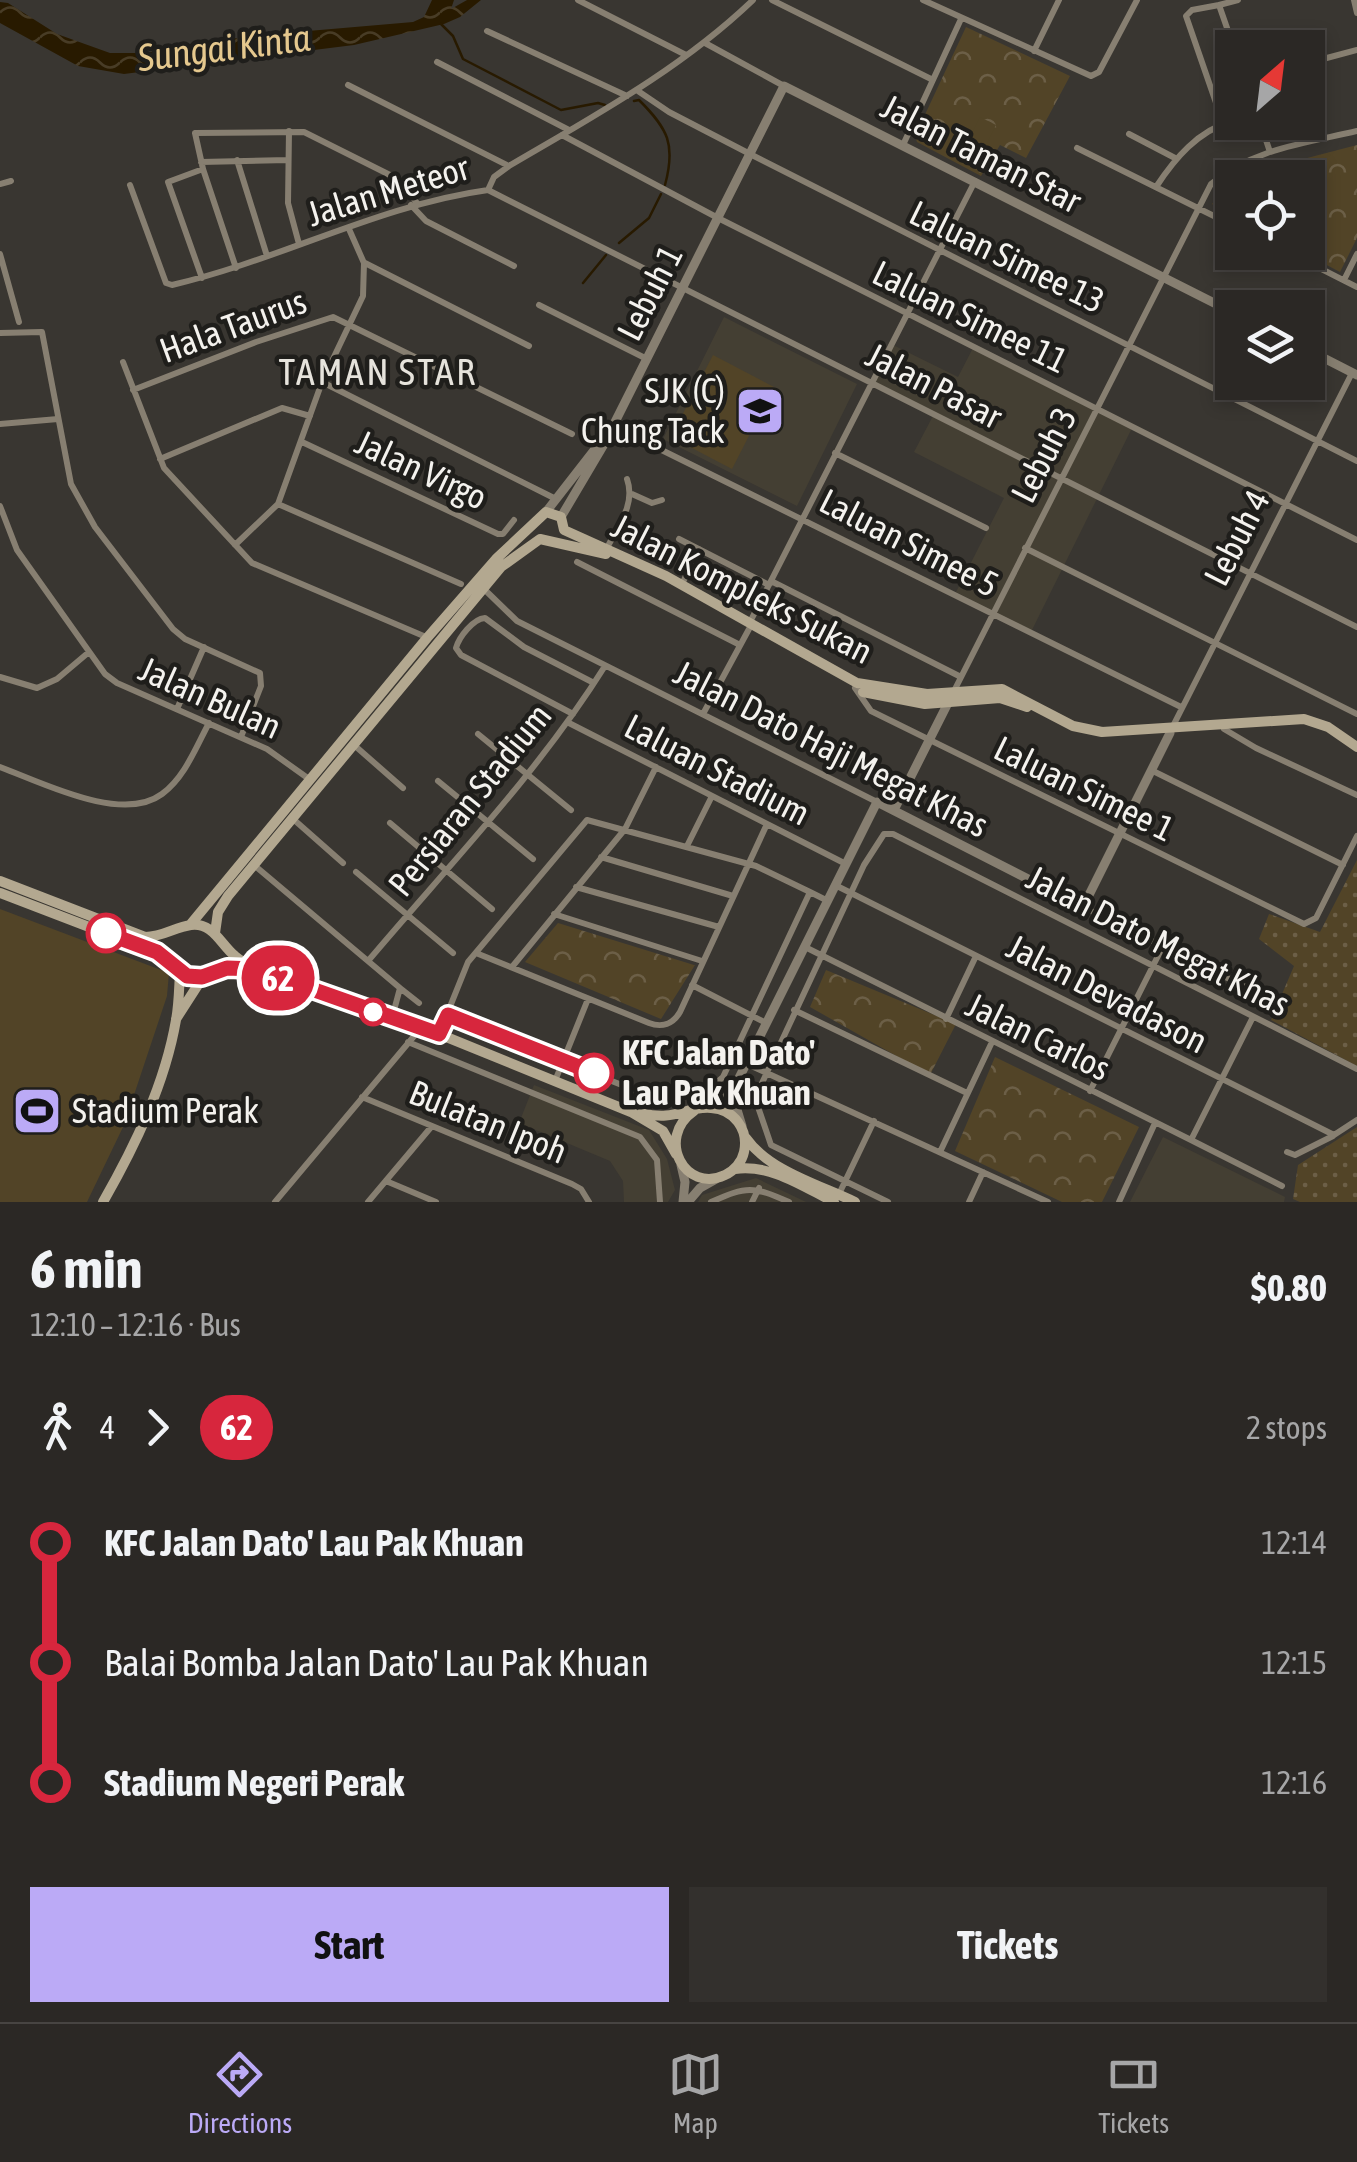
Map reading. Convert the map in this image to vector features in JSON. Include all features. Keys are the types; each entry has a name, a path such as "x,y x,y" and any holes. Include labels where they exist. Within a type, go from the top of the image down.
{"main road":[{"name":"Jalan Kompleks Sukan","path":"546,512 561,517 564,530 555,542"},
{"path":"176,1020 176,968 169,948 496,559 546,512"},
{"path":"103,1202 136,1144 176,1020 221,959 217,936 222,905 483,588 516,554 540,539 534,531 535,521"},
{"name":"Jalan Kompleks Sukan","path":"564,530 682,585 855,688 887,698 925,704 990,689 1011,692 1074,726 1093,731 1171,731 1293,722 1312,725 1357,750"},
{"name":"Jalan Kompleks Sukan","path":"540,539 628,562 868,687 951,697"},
{"name":"Jalan Kompleks Sukan","path":"1171,731 1304,718 1328,726 1357,750"},
{"path":"0,881 145,937 202,926 217,936 231,954 255,969 439,1034 631,1112 662,1130 678,1158 697,1176 718,1178 735,1168 754,1166 854,1202"},
{"path":"0,893 142,946 176,968 206,976 227,968 255,969"},
{"path":"631,1112 657,1117 699,1110 726,1112 764,1158 836,1198"},
{"path":"678,1158 674,1144 679,1125 699,1110"},
{"path":"735,1168 746,1149 744,1133"}],"street":[{"path":"578,0 686,55"},
{"name":"Jalan Meteor","path":"130,184 166,283 172,285 236,268 414,204 488,190 494,177 509,166 638,91 705,44 753,0"},
{"path":"772,0 933,80"},
{"path":"924,0 1085,76 1095,75 1102,67 1137,0"},
{"path":"1034,51 1060,0"},
{"path":"1215,101 1186,16 1192,10 1238,0"},
{"path":"1354,0 1357,13"},
{"path":"1219,5 1228,30"},
{"path":"904,145 962,19"},
{"path":"488,30 628,96"},
{"name":"Jalan Taman Star","path":"705,44 1215,304"},
{"path":"1325,58 1357,50"},
{"path":"437,62 570,130"},
{"path":"348,85 509,166"},
{"name":"Lebuh 1","path":"546,512 613,426 784,86"},
{"name":"Laluan Simee 13","path":"638,91 669,112 750,154 1357,462"},
{"path":"1156,187 1175,158 1215,129"},
{"path":"289,131 288,204 299,244"},
{"path":"236,268 194,133 289,131 313,136 398,179 426,221 514,266"},
{"name":"Lebuh 3","path":"951,697 1211,184 1232,166 1270,152 1357,131"},
{"path":"1129,134 1175,158"},
{"name":"Laluan Simee 11","path":"562,135 718,218 1357,540"},
{"path":"1266,140 1270,152"},
{"path":"1077,148 1215,216"},
{"path":"202,278 168,182 202,166 237,160 288,160"},
{"path":"237,160 267,256"},
{"path":"703,714 975,181"},
{"path":"0,184 11,182"},
{"name":"Jalan Pasar","path":"488,190 1357,628"},
{"path":"236,545 278,504 322,382 363,296 364,263 350,229"},
{"path":"1344,280 1357,254"},
{"path":"0,256 19,322"},
{"path":"364,263 528,346"},
{"path":"1324,270 1357,286"},
{"path":"539,306 647,359"},
{"name":"Hala Taurus","path":"133,390 322,318 333,317 350,324"},
{"path":"350,324 572,434"},
{"path":"0,332 42,332 71,484 95,526 173,629 254,668 262,677 242,737"},
{"path":"1325,358 1356,374"},
{"path":"123,362 164,468 252,562 428,638"},
{"name":"Lebuh 4","path":"1083,907 1214,643 1356,374"},
{"path":"322,382 556,499"},
{"path":"160,459 282,408 310,416"},
{"path":"0,424 58,419"},
{"path":"561,517 613,426"},
{"name":"Laluan Simee 5","path":"613,426 1182,707"},
{"name":"Jalan Virgo","path":"302,442 500,535 514,520"},
{"path":"835,453 986,528"},
{"path":"607,548 632,494 627,480"},
{"path":"632,494 652,503 662,500"},
{"path":"278,504 461,584"},
{"name":"Jalan Bulan","path":"0,506 17,550 105,674 116,683 281,757 309,779"},
{"path":"679,539 961,677"},
{"path":"1025,548 1357,714"},
{"path":"682,585 699,549"},
{"path":"576,562 740,644"},
{"name":"Jalan Dato Haji Megat Khas","path":"483,588 517,621 1244,986"},
{"path":"573,714 461,655 456,648 458,641 478,619 488,620 508,636 594,683"},
{"path":"508,636 517,621"},
{"path":"177,709 204,647"},
{"path":"0,677 37,688 57,679 89,652"},
{"name":"Persiaran Stadium","path":"368,961 527,774 568,722 604,666"},
{"name":"Laluan Simee 1","path":"855,688 871,711 1301,923 1311,923 1316,918 1343,865"},
{"path":"894,810 951,697"},
{"name":"Laluan Stadium","path":"568,722 844,862"},
{"path":"0,766 100,802 139,805 151,801 172,784 209,723"},
{"path":"1224,728 1256,748 1357,794"},
{"path":"478,734 571,810"},
{"path":"354,744 403,788"},
{"path":"512,966 625,829 656,767"},
{"path":"1151,770 1343,865 1357,836"},
{"path":"438,782 533,859"},
{"path":"687,846 712,796"},
{"path":"699,1110 721,1099 736,1084 877,802"},
{"path":"291,817 343,863"},
{"path":"439,1034 468,962 588,819 748,864 826,900"},
{"path":"390,823 492,909"},
{"path":"476,953 660,1026 677,1016 767,824"},
{"name":"Jalan Dato Megat Khas","path":"851,892 878,838 892,834 1357,1069"},
{"path":"601,858 733,896"},
{"path":"253,864 418,1003"},
{"path":"356,872 453,952"},
{"name":"Jalan Devadason","path":"834,884 1334,1135"},
{"path":"576,887 719,928"},
{"path":"448,1015 664,1101 719,1082 810,892"},
{"path":"851,892 755,1098 771,1146 888,1202"},
{"path":"554,914 702,961"},
{"path":"1090,1091 1163,946"},
{"name":"Jalan Carlos","path":"804,947 1282,1186"},
{"path":"946,1019 976,956"},
{"path":"692,985 766,1023"},
{"path":"392,1018 400,988"},
{"path":"554,1080 588,998"},
{"path":"794,1010 967,1093"},
{"path":"1191,1140 1253,1018"},
{"path":"276,1202 421,1028"},
{"path":"408,1042 630,1131 646,1141 659,1168 660,1202"},
{"path":"940,1152 992,1042"},
{"path":"747,1064 1048,1202"},
{"path":"535,1094 542,1076"},
{"path":"736,1084 736,1103 744,1133"},
{"name":"Bulatan Ipoh","path":"362,1097 572,1184 588,1202"},
{"path":"1287,1152 1295,1154 1357,1120"},
{"path":"836,1198 874,1121"},
{"path":"1119,1202 1155,1123"},
{"path":"368,1202 432,1126"},
{"path":"678,1158 685,1182 685,1202"},
{"path":"969,1202 983,1172"},
{"path":"685,1202 718,1178"},
{"path":"386,1181 436,1202"},
{"path":"711,1202 758,1188 789,1202"},
{"path":"752,1202 758,1188"}],"shaded area":[{"name":"SJK (C) Chung Tack","path":"724,317 857,384 797,506 663,439"},
{"path":"891,344 958,377 974,346 1133,426 1031,632 956,592 1004,498 914,452 934,414 872,382"},
{"path":"534,1085 649,1130 667,1159 675,1190 668,1202 624,1202 623,1181 610,1161 519,1123"},
{"path":"1163,1137 1285,1197 1284,1202 1130,1202"},
{"path":"756,1178 806,1202 698,1202 702,1195"}],"green space":[{"path":"966,27 1070,76 1026,158 1000,145 981,176 917,142 915,136"},
{"path":"980,117 996,125 980,157 964,149"},
{"path":"1357,145 1357,238 1340,272 1325,264 1325,160 1300,160"},
{"path":"713,355 774,387 732,469 671,437"},
{"path":"1357,860 1357,1066 1271,1020 1294,966 1259,939 1269,914 1320,932"},
{"path":"0,909 169,973 167,996 124,1125 87,1202 0,1202"},
{"path":"558,923 695,965 661,1019 525,962"},
{"path":"826,970 956,1024 930,1075 810,1007"},
{"path":"995,1057 1139,1127 1102,1202 1062,1202 955,1151"},
{"path":"1357,1127 1357,1202 1293,1199 1298,1165"}],"water":[{"name":"Sungai Kinta","path":"432,0 454,0 451,9 467,0 481,0 444,24 354,45 124,74 78,66 0,23 0,2 8,3 57,34 110,53 145,53 223,38 267,39 308,31 413,22 424,17"}],"waterway":[{"path":"441,24 453,36 463,59 561,110 605,105"},
{"path":"634,101 639,100 649,110 667,138 670,158 665,185"},
{"path":"619,243 649,218 661,194"},
{"path":"583,283 606,255"}],"bus line":[{"name":"62","path":"106,933 157,952 187,976 202,977 227,968 255,969 439,1034 448,1015 594,1073"}],"place":[{"name":"SJK (C) Chung Tack","path":"760,411"},
{"name":"KFC Jalan Dato' Lau Pak Khuan","path":"594,1073"},
{"name":"Stadium Perak","path":"37,1111"}],"district":[{"name":"TAMAN STAR","path":"378,372"}]}
